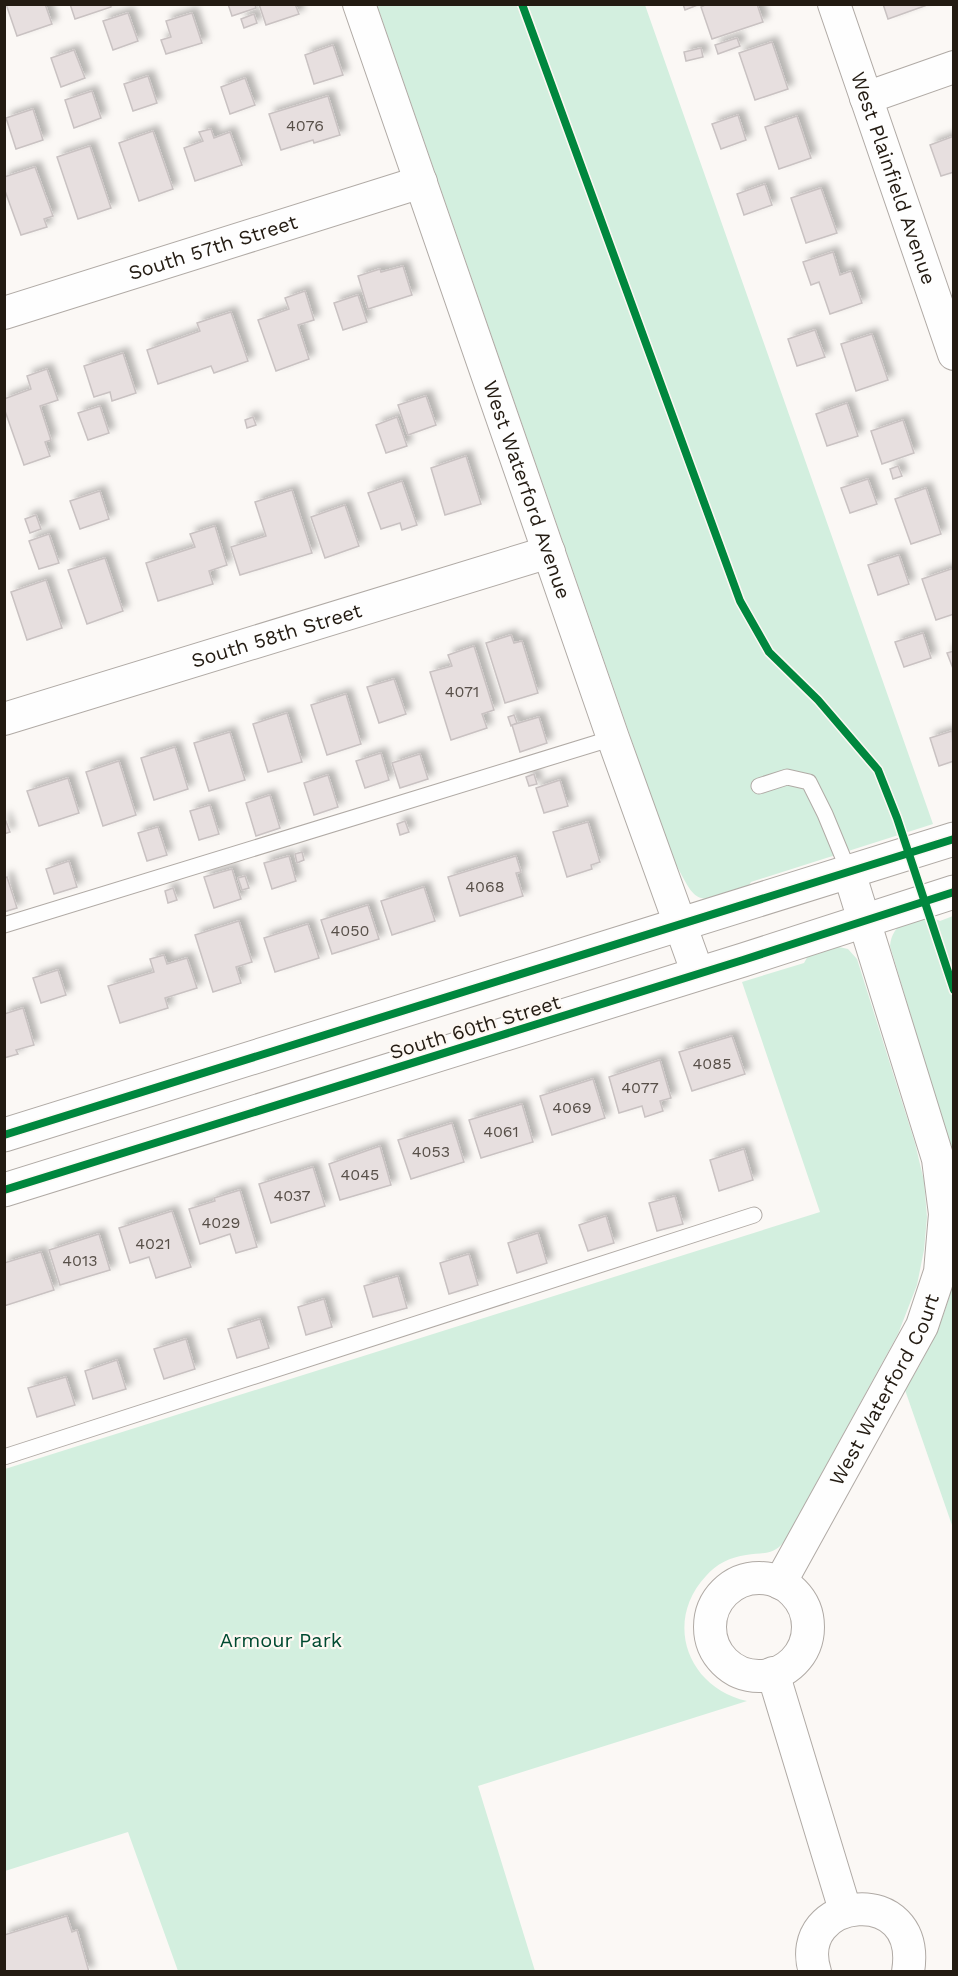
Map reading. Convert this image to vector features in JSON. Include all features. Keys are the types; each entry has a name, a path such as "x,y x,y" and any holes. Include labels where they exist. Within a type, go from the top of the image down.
{"main road":[{"name":"South 60th Street","path":"4,1135 954,839"},
{"name":"South 60th Street","path":"4,1190 954,892"}],"street":[{"name":"West Waterford Avenue","path":"359,4 613,738 698,974"},
{"name":"West Plainfield Avenue","path":"834,4 954,354"},
{"path":"866,98 954,67"},
{"name":"South 57th Street","path":"4,313 421,182"},
{"name":"South 58th Street","path":"4,719 549,552"},
{"name":"West Waterford Court","path":"780,1583 922,1326 940,1272 945,1214 938,1159 849,872"},
{"path":"764,1578 780,1583 795,1594 804,1607 808,1626 805,1644 796,1660 782,1670 763,1676 748,1675 728,1665 716,1651 710,1632 710,1622 716,1603 732,1586 742,1581 764,1578"},
{"path":"773,1673 845,1910"},
{"path":"816,1971 812,1962 819,1932 834,1916 845,1910 867,1908 883,1912 898,1924 906,1937 910,1956 908,1971"}],"lane":[{"path":"4,925 613,738"},
{"path":"759,786 787,777 809,782 849,872"},
{"path":"4,1457 754,1215"}],"green space":[{"path":"377,5 645,5 933,824 751,882 745,893 705,899 692,892 672,857"},
{"path":"927,915 940,921 953,916 953,1156 890,946 894,932 902,924"},
{"name":"Armour Park","path":"834,946 848,949 857,959 915,1143 924,1181 927,1217 924,1250 917,1285 898,1334 784,1542 775,1550 767,1553 729,1559 710,1572 693,1594 686,1613 685,1632 688,1651 697,1668 710,1682 727,1694 747,1701 478,1786 535,1971 178,1971 128,1832 5,1871 5,1469 820,1212 742,982 804,963 809,954"},
{"path":"953,1281 953,1528 905,1390 934,1338 950,1296"}],"building":[{"path":"6,4 45,4 52,24 17,36"},
{"path":"70,4 111,4 111,7 75,19"},
{"path":"228,4 255,4 256,8 232,16"},
{"path":"259,4 295,4 299,14 266,25"},
{"path":"683,4 700,4 685,10"},
{"path":"707,4 757,4 763,22 712,39 701,7"},
{"path":"883,4 930,4 888,19"},
{"path":"128,13 138,41 113,50 103,21"},
{"path":"192,13 202,43 166,54 161,40 171,37 166,21"},
{"path":"254,14 257,23 244,28 241,19"},
{"path":"737,38 740,46 718,54 715,45"},
{"path":"772,42 788,89 755,100 739,53"},
{"path":"333,45 343,75 314,84 305,55"},
{"path":"701,48 703,57 686,61 684,52"},
{"path":"74,50 85,78 61,87 51,58"},
{"path":"148,76 157,103 133,111 124,84"},
{"path":"245,78 255,105 230,114 221,87"},
{"path":"92,91 101,118 74,128 65,100"},
{"path":"328,96 340,135 314,143 313,140 281,150 269,114"},
{"path":"33,109 43,140 16,149 6,118"},
{"path":"738,115 746,140 721,149 712,124"},
{"path":"797,116 811,158 779,169 765,127"},
{"path":"211,129 214,138 230,132 242,165 195,181 184,148 203,141 199,132"},
{"path":"153,131 173,189 139,201 119,143"},
{"path":"954,136 954,172 941,176 930,145"},
{"path":"90,146 111,208 78,219 57,157"},
{"path":"35,167 53,216 44,219 47,227 21,235 4,188 4,177"},
{"path":"765,184 772,205 744,215 737,194"},
{"path":"821,188 837,233 806,243 791,198"},
{"path":"833,252 840,275 851,271 862,303 830,314 819,282 811,285 803,262"},
{"path":"403,266 412,295 368,309 358,276 380,269 381,272"},
{"path":"305,291 314,320 298,325 309,359 276,371 258,320 289,309 285,298"},
{"path":"358,295 367,322 343,330 334,303"},
{"path":"231,312 248,361 214,373 211,366 158,384 147,350 200,331 197,323"},
{"path":"815,330 825,357 797,366 788,339"},
{"path":"872,334 888,380 856,391 841,344"},
{"path":"123,353 136,393 112,401 110,392 94,397 84,366"},
{"path":"47,369 58,400 40,406 51,440 45,442 50,456 24,465 4,408 4,399 31,389 27,376"},
{"path":"426,396 436,425 408,435 398,405"},
{"path":"847,403 858,436 827,446 816,414"},
{"path":"100,406 109,433 88,440 78,413"},
{"path":"253,417 256,425 247,428 245,420"},
{"path":"397,417 407,446 386,453 376,425"},
{"path":"903,420 914,453 882,464 871,431"},
{"path":"466,456 481,504 445,515 431,468"},
{"path":"898,466 902,476 893,479 890,469"},
{"path":"868,479 877,504 850,513 841,488"},
{"path":"402,481 417,525 402,530 400,523 381,529 368,493"},
{"path":"926,488 941,534 911,544 895,499"},
{"path":"292,490 312,553 240,575 231,547 266,536 255,502"},
{"path":"100,491 109,519 80,529 70,501"},
{"path":"345,505 359,546 325,558 311,517"},
{"path":"36,515 41,529 30,533 25,519"},
{"path":"215,526 227,565 209,571 213,584 158,601 146,563 195,547 190,534"},
{"path":"49,534 59,563 39,569 29,541"},
{"path":"899,555 909,584 878,595 868,565"},
{"path":"105,558 123,611 87,624 68,570"},
{"path":"954,568 954,614 936,620 922,579"},
{"path":"46,580 62,628 27,640 11,592"},
{"path":"923,633 931,658 904,667 895,642"},
{"path":"511,635 514,643 522,641 538,693 505,703 486,643"},
{"path":"474,646 494,710 482,714 487,728 451,740 430,672 452,666 448,655"},
{"path":"954,651 954,671 947,653"},
{"path":"394,679 406,714 379,723 367,687"},
{"path":"346,694 361,744 327,755 311,705"},
{"path":"287,713 302,762 268,772 253,724"},
{"path":"514,715 517,723 511,726 508,717"},
{"path":"539,717 547,743 520,752 512,725"},
{"path":"952,731 954,761 939,766 930,738"},
{"path":"230,732 245,780 209,791 194,743"},
{"path":"175,747 188,789 154,800 141,758"},
{"path":"381,753 389,780 365,788 356,761"},
{"path":"420,754 428,779 400,788 392,763"},
{"path":"119,761 136,815 103,826 86,772"},
{"path":"534,774 537,784 529,786 526,777"},
{"path":"328,775 338,807 314,815 304,783"},
{"path":"68,778 79,813 39,826 27,791"},
{"path":"560,780 568,806 544,813 536,788"},
{"path":"270,795 280,828 256,836 246,803"},
{"path":"210,805 219,834 199,840 190,811"},
{"path":"4,816 10,832 4,834"},
{"path":"405,821 409,832 400,835 397,824"},
{"path":"588,822 600,862 591,865 592,869 567,877 553,832"},
{"path":"158,827 167,855 147,861 138,833"},
{"path":"302,852 304,860 297,863 295,854"},
{"path":"289,856 296,881 272,889 264,863"},
{"path":"516,856 521,872 516,873 523,896 460,916 448,877"},
{"path":"69,861 77,887 54,894 46,869"},
{"path":"232,869 241,899 214,908 204,877"},
{"path":"245,876 249,888 242,890 238,878"},
{"path":"7,877 17,908 4,912 4,878"},
{"path":"424,887 435,921 392,935 381,901"},
{"path":"173,888 177,900 168,903 165,891"},
{"path":"368,905 379,939 332,954 321,920"},
{"path":"239,921 252,962 236,967 241,983 213,992 195,935"},
{"path":"308,924 319,958 275,972 264,938"},
{"path":"164,955 167,964 187,958 197,988 165,998 168,1008 120,1023 108,986 154,972 150,959"},
{"path":"58,970 66,995 41,1003 33,978"},
{"path":"23,1008 34,1045 16,1050 18,1054 4,1058 4,1014"},
{"path":"732,1036 745,1074 692,1091 679,1052"},
{"path":"660,1060 671,1098 660,1101 663,1111 645,1117 642,1106 619,1113 609,1077"},
{"path":"593,1079 605,1118 552,1135 540,1096"},
{"path":"522,1104 533,1142 481,1158 469,1120"},
{"path":"452,1123 464,1162 411,1179 398,1140"},
{"path":"380,1146 391,1185 340,1200 329,1164"},
{"path":"744,1149 753,1180 719,1191 710,1160"},
{"path":"313,1167 325,1206 271,1223 259,1184"},
{"path":"240,1190 257,1247 236,1253 230,1234 200,1244 189,1209"},
{"path":"675,1196 683,1224 657,1231 649,1203"},
{"path":"172,1211 191,1267 156,1278 149,1257 130,1263 119,1228"},
{"path":"606,1216 614,1243 588,1251 579,1225"},
{"path":"538,1233 547,1263 517,1273 508,1243"},
{"path":"99,1234 110,1270 60,1285 49,1250"},
{"path":"41,1252 54,1290 4,1306 4,1263"},
{"path":"469,1254 478,1285 449,1294 440,1263"},
{"path":"398,1276 407,1308 373,1317 364,1286"},
{"path":"324,1299 332,1327 306,1335 298,1307"},
{"path":"260,1319 269,1348 237,1358 228,1329"},
{"path":"186,1339 195,1369 164,1379 154,1349"},
{"path":"117,1360 126,1389 93,1399 85,1371"},
{"path":"66,1377 75,1405 37,1417 28,1388"},
{"path":"67,1916 72,1932 77,1930 89,1972 4,1972 4,1935"}],"cycle path":[{"path":"522,4 740,601 769,652 818,700 878,770 897,818 954,990"},
{"path":"4,1135 954,839"},
{"path":"4,1190 954,892"}]}
